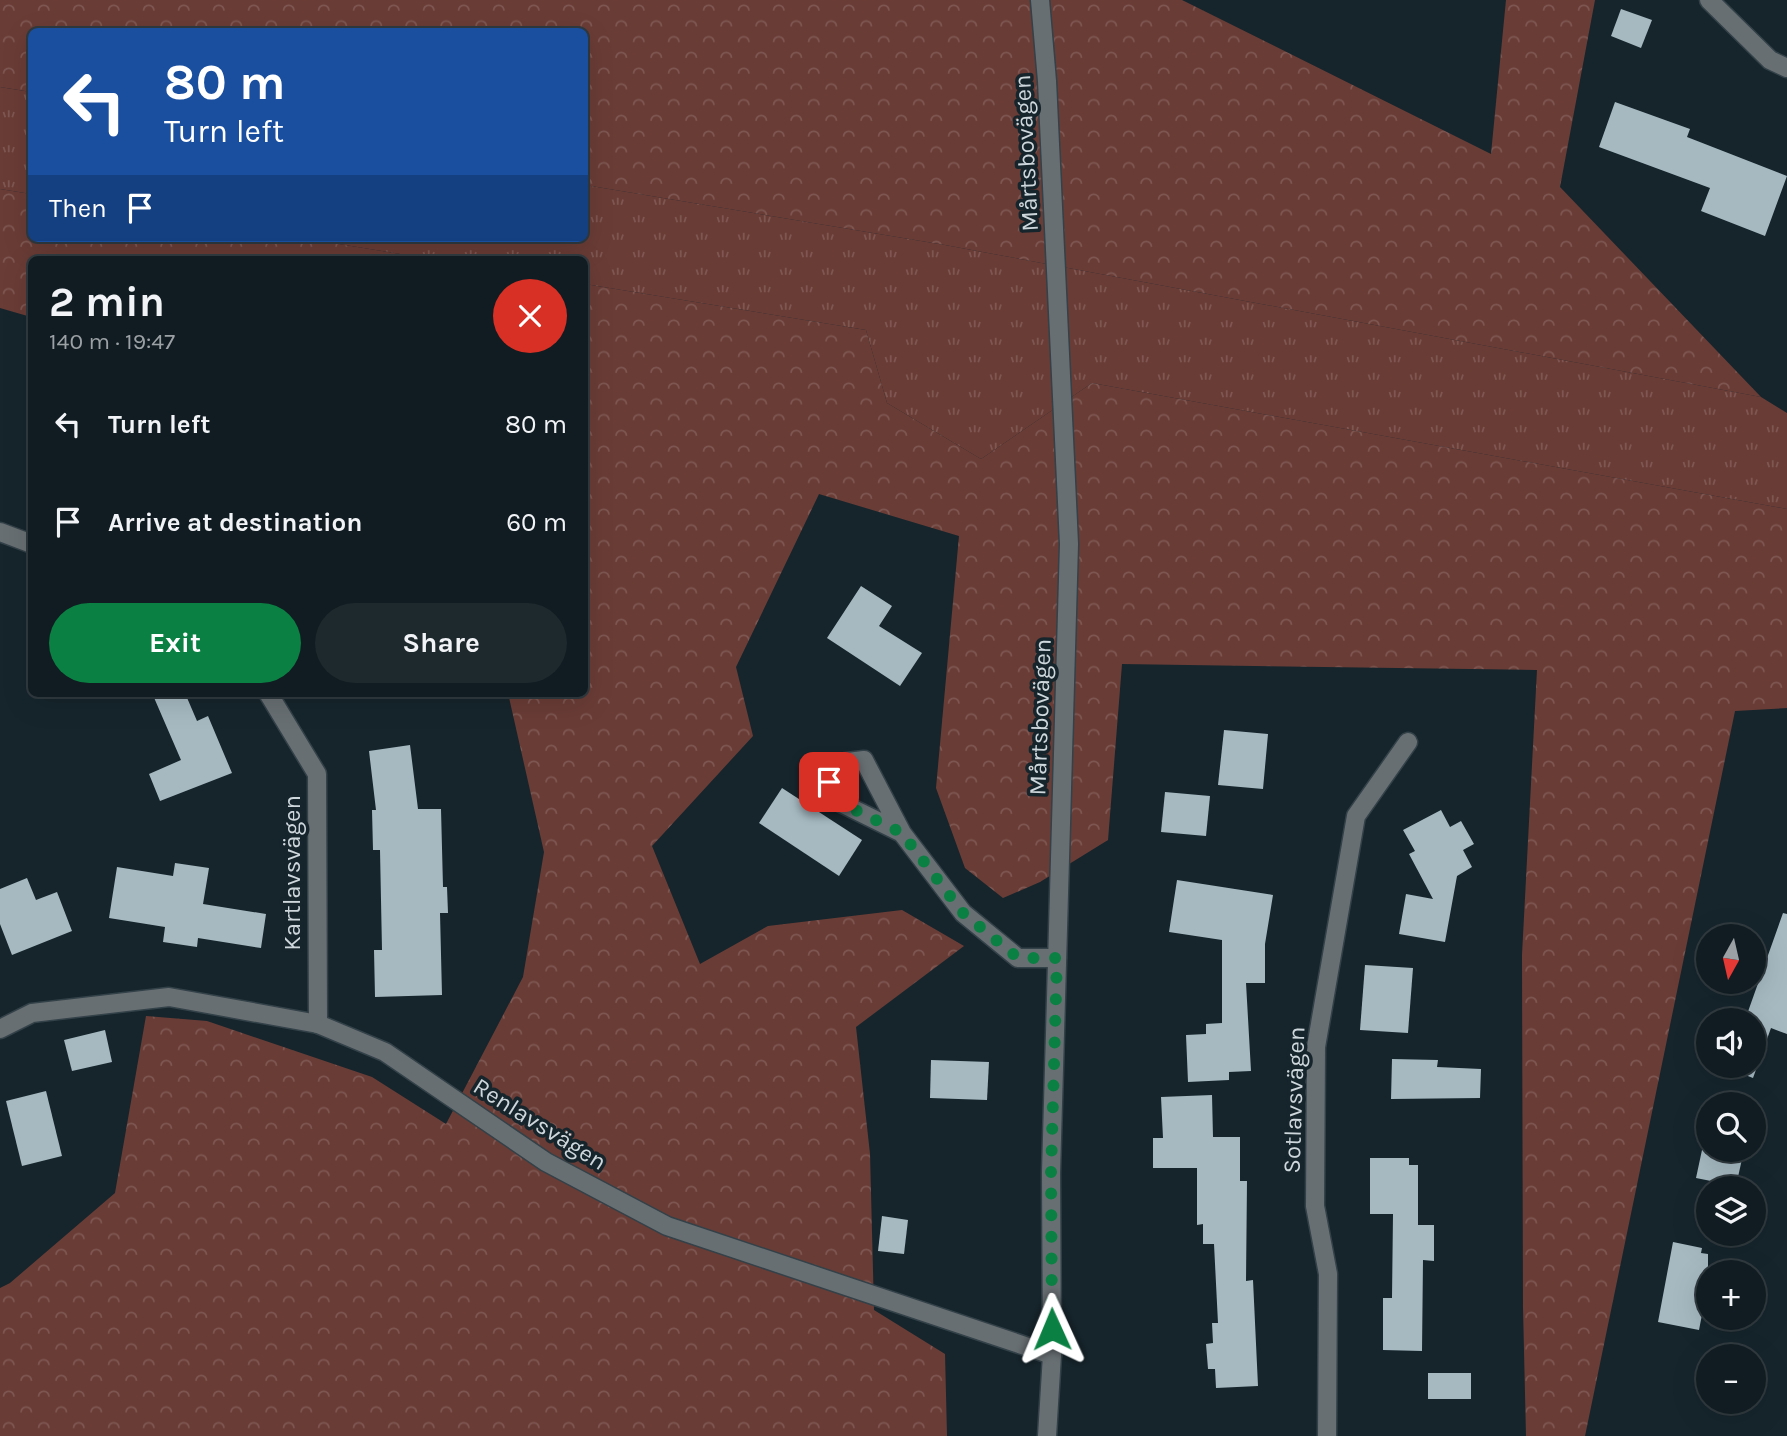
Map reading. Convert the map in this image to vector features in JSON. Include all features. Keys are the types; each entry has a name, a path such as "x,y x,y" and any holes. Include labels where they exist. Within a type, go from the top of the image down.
{"street":[{"name":"Mårtsbovägen","path":"1040,0 1047,81 1069,544 1051,1173 1052,1355 1047,1436"},
{"path":"1709,0 1770,60 1787,68"},
{"path":"0,532 28,542"},
{"name":"Kartlavsvägen","path":"270,697 317,774 318,1024"},
{"name":"Sotlavsvägen","path":"1326,1436 1328,1274 1315,1206 1316,1047 1356,816 1408,742"},
{"path":"902,833 835,800 823,765 864,760 902,833 963,913 1018,958 1057,958"},
{"name":"Renlavsvägen","path":"0,1029 32,1013 169,997 318,1024 385,1052 546,1162 667,1226 1052,1355"}],"green space":[{"path":"0,0 1182,0 1491,154 1506,0 1595,0 1560,187 1761,397 945,245 588,186 588,28 28,28 28,92 0,87"},
{"path":"0,87 28,92 28,194 0,189"},
{"path":"588,186 945,245 1761,397 1787,413 1787,509 1092,383 981,459 887,403 866,330 588,284 588,256 413,256 327,242 588,242"},
{"path":"0,189 28,194 28,242 327,242 413,256 28,256 28,316 0,308"},
{"path":"588,284 866,330 887,403 981,459 1092,383 1787,509 1787,708 1735,711 1585,1436 1526,1436 1522,955 1537,670 1122,664 1108,840 1040,882 1003,898 965,868 936,788 959,536 819,494 736,667 753,736 652,846 700,964 768,926 902,910 964,946 856,1027 870,1154 874,1310 945,1354 947,1436 0,1436 0,1288 10,1283 115,1193 146,1016 207,1021 372,1077 446,1124 523,977 544,852 509,697 588,697"}],"building":[{"path":"1621,9 1652,20 1641,48 1611,36"},
{"path":"1615,102 1690,129 1687,137 1787,176 1765,236 1701,211 1710,188 1599,147"},
{"path":"861,586 892,606 879,626 922,653 900,686 827,638"},
{"path":"154,697 187,697 197,721 208,716 232,773 160,801 149,774 181,760"},
{"path":"1224,730 1268,734 1263,789 1218,785"},
{"path":"410,745 418,809 441,809 443,887 447,887 448,913 440,913 442,995 375,997 374,950 382,950 380,850 373,850 372,810 376,810 369,751"},
{"path":"782,788 862,840 839,876 759,823"},
{"path":"1165,792 1210,796 1206,836 1161,832"},
{"path":"1441,810 1450,827 1461,821 1474,844 1463,850 1472,867 1457,876 1445,942 1399,934 1406,894 1433,899 1409,854 1415,851 1403,830"},
{"path":"175,863 209,868 203,904 266,914 261,948 198,938 197,947 163,942 165,927 109,918 117,867 173,876"},
{"path":"27,878 36,900 57,892 72,931 12,955 0,924 0,889"},
{"path":"1177,880 1273,895 1265,944 1265,983 1246,983 1251,1071 1229,1072 1229,1080 1188,1082 1186,1035 1206,1034 1206,1024 1222,1023 1222,940 1169,932"},
{"path":"1783,913 1787,914 1787,1034 1771,1028 1766,1042 1766,1008 1749,1008 1754,994 1766,994 1766,961"},
{"path":"1365,965 1413,968 1408,1033 1360,1030"},
{"path":"105,1030 112,1062 72,1071 64,1040"},
{"path":"1392,1059 1438,1060 1437,1067 1481,1069 1480,1098 1391,1099"},
{"path":"931,1060 989,1062 987,1100 930,1098"},
{"path":"46,1091 62,1156 22,1166 6,1101"},
{"path":"1212,1095 1213,1137 1240,1137 1240,1181 1247,1181 1246,1281 1253,1280 1258,1386 1216,1388 1215,1369 1208,1369 1206,1344 1213,1343 1212,1323 1218,1323 1214,1244 1203,1244 1203,1224 1197,1225 1197,1168 1153,1168 1153,1138 1163,1138 1161,1097"},
{"path":"1370,1158 1409,1158 1409,1165 1418,1165 1418,1225 1434,1225 1434,1261 1423,1260 1422,1351 1383,1350 1383,1298 1392,1298 1393,1214 1370,1214"},
{"path":"1699,1162 1741,1162 1738,1176 1696,1176"},
{"path":"882,1216 908,1220 904,1254 878,1251"},
{"path":"1673,1242 1702,1248 1701,1253 1708,1254 1708,1260 1696,1260 1696,1329 1658,1322"},
{"path":"1428,1373 1471,1373 1471,1399 1428,1399"}],"route":[{"path":"829,782 835,800 902,833 963,913 1018,958 1057,958 1051,1173 1052,1329"}]}
